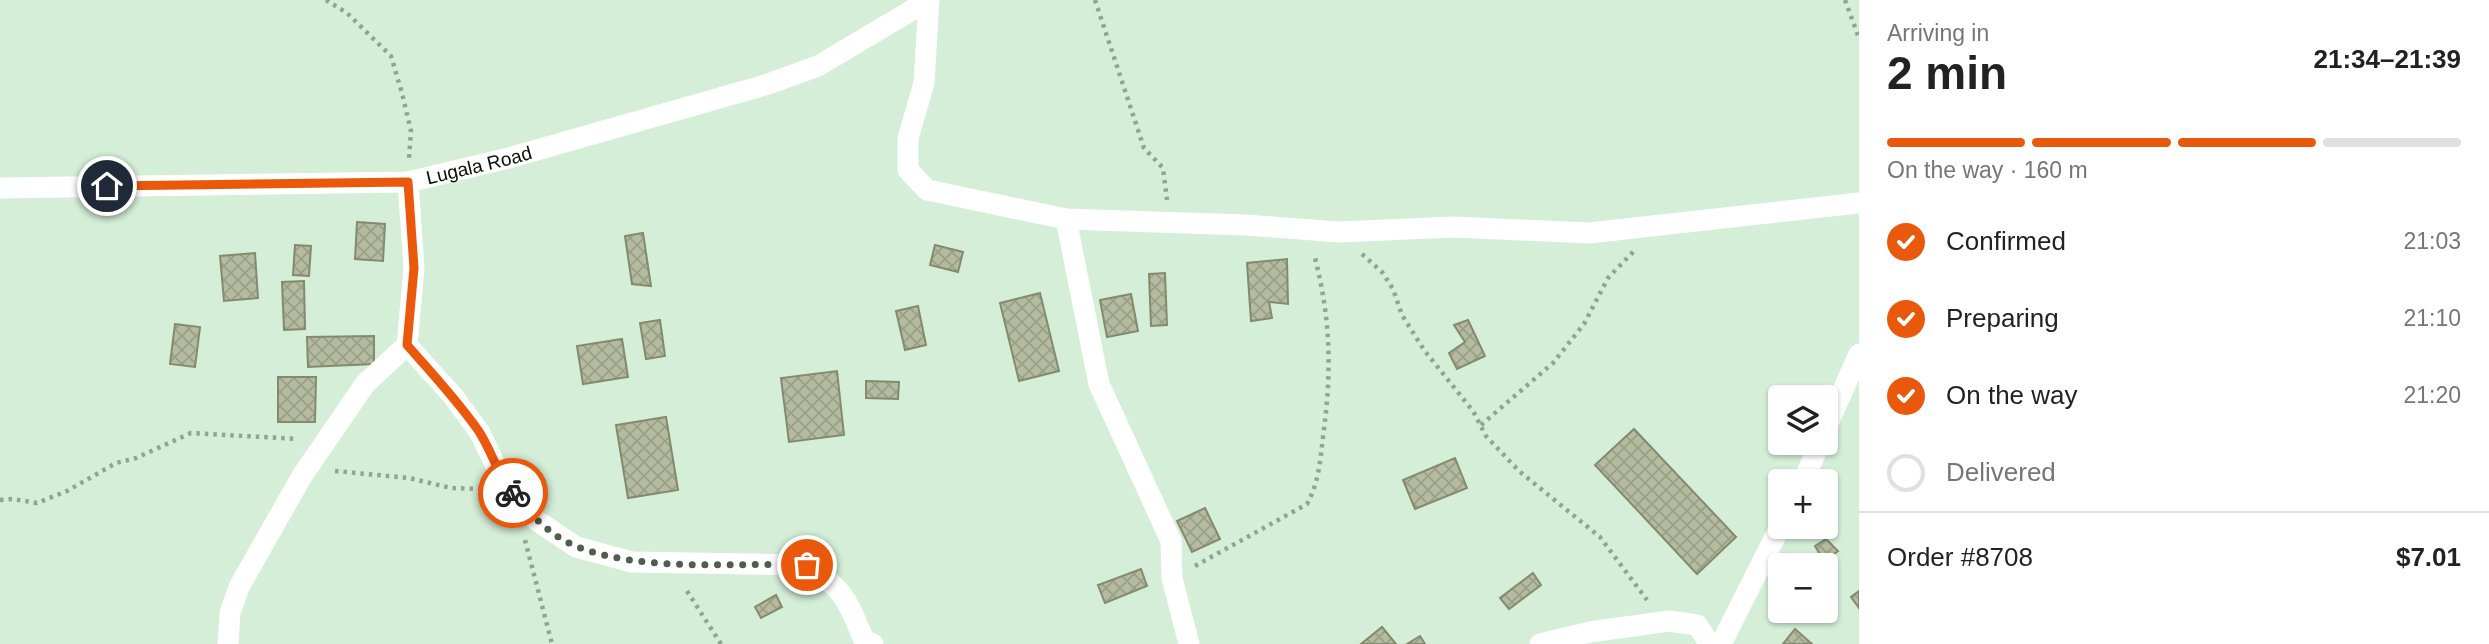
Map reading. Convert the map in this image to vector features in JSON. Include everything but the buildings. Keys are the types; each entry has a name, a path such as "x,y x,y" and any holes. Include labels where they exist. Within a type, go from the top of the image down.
{"street":[{"name":"Lugala Road","path":"0,188 408,182 509,158 765,85 818,66 929,0"},
{"path":"929,0 924,83 908,138 908,170 927,190 1066,219 1339,232 1454,227 1589,233 1859,203"},
{"path":"228,644 230,613 239,587 302,476 365,384 407,345 414,268 408,182"},
{"path":"1066,219 1099,384 1171,541 1172,578 1189,644"},
{"path":"407,345 453,396 480,433 500,477 520,501 536,520 576,547 632,562 807,565 845,596 864,640 873,644"},
{"path":"1838,400 1859,354"},
{"path":"1721,644 1774,539"},
{"path":"1541,644 1590,632 1669,621 1697,625 1710,644"}],"path":[{"path":"326,0 347,13 391,56 411,131 408,182"},
{"path":"1095,0 1144,148 1163,168 1169,223"},
{"path":"1844,0 1859,38"},
{"path":"1481,425 1553,363 1584,324 1608,278 1658,225"},
{"path":"1172,578 1307,505 1316,486 1329,396 1330,347 1324,293 1307,230"},
{"path":"1339,232 1382,272 1393,289 1402,315 1424,350 1474,411 1486,436 1519,471 1600,537 1650,604 1669,621"},
{"path":"0,500 37,503 67,491 116,463 136,458 191,433 300,439 308,434"},
{"path":"332,470 409,478 451,488 483,489"},
{"path":"520,501 525,544 552,644"},
{"path":"687,591 721,644"}],"way so far":[{"path":"513,493 536,520 576,547 632,562 807,565"}],"route":[{"path":"107,186 408,182 414,268 407,345 453,396 480,433 500,477 513,493"}]}
